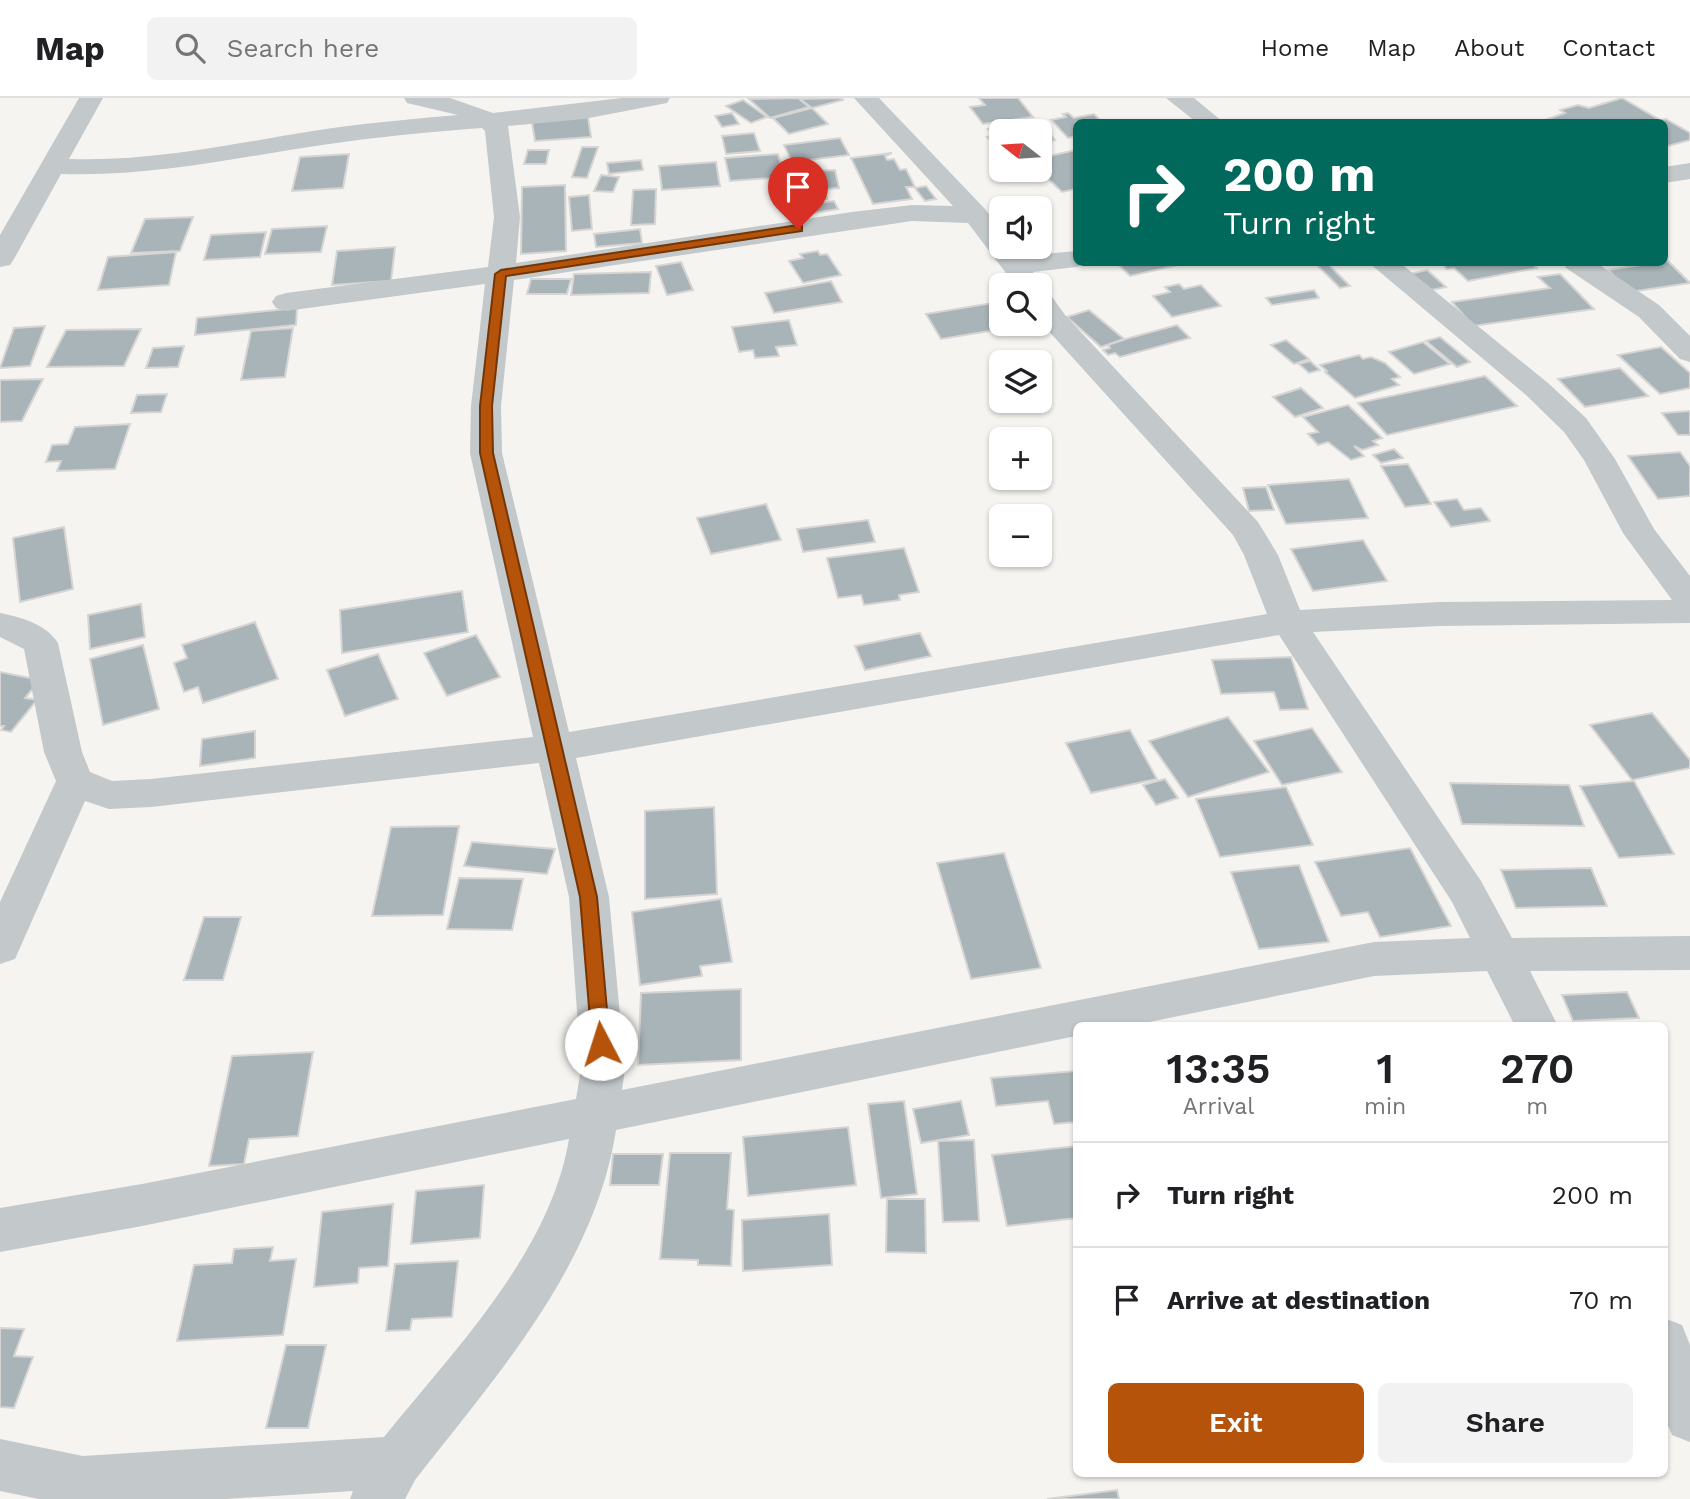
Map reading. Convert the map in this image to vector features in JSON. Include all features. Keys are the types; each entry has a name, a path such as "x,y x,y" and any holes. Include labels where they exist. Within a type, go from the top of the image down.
{"street":[{"path":"0,259 91,98"},
{"path":"0,1465 83,1482 386,1480 511,1318 555,1244 587,1169 603,1069 589,897 486,453 486,406 507,217 497,129 490,120 479,114 416,98"},
{"path":"52,166 120,167 359,132 634,104 658,98"},
{"path":"866,98 976,215 1020,273"},
{"path":"1178,98 1207,119"},
{"path":"1668,174 1690,171"},
{"path":"286,302 501,274 852,220 912,214 976,215"},
{"path":"1028,273 1073,259"},
{"path":"1386,266 1537,389 1575,425 1599,459 1640,533 1690,600"},
{"path":"1582,266 1649,311 1690,353"},
{"path":"1649,311 1690,309"},
{"path":"1052,317 1246,529 1261,555 1288,622 1467,892 1535,1022"},
{"path":"0,625 15,628 40,643 63,752 75,781 109,795 151,793 554,748 1288,622 1439,614 1690,611"},
{"path":"0,947 75,781"},
{"path":"0,1230 142,1205 1374,959 1690,953"},
{"path":"1668,1354 1690,1417"}],"building":[{"path":"798,98 809,107 770,118 749,99"},
{"path":"979,98 1018,98 1033,117 989,119 989,123 983,124 970,107 985,105"},
{"path":"1622,98 1658,119 1548,119 1565,113 1560,110 1578,105 1589,108"},
{"path":"800,99 843,100 812,108"},
{"path":"743,100 767,117 751,123 726,106"},
{"path":"812,108 828,124 789,134 773,118"},
{"path":"732,113 739,124 722,127 715,116"},
{"path":"1068,113 1074,118 1094,114 1099,119 1073,119 1073,137 1068,138 1052,121 1066,117 1063,114"},
{"path":"588,117 591,137 535,141 532,122"},
{"path":"1668,120 1690,133 1690,140 1668,146"},
{"path":"754,133 760,151 726,154 722,136"},
{"path":"840,138 849,155 792,162 784,145"},
{"path":"582,147 598,147 587,178 572,177"},
{"path":"528,150 549,150 546,164 524,164"},
{"path":"1073,151 1073,190 1062,192 1052,182 1052,155"},
{"path":"892,153 885,156 887,160 894,159 900,170 906,169 915,187 906,187 912,199 873,204 851,158"},
{"path":"349,154 343,188 292,191 300,157"},
{"path":"778,154 784,177 730,181 725,158"},
{"path":"641,160 643,170 609,174 607,163"},
{"path":"716,162 720,186 662,190 659,166"},
{"path":"835,170 839,188 825,189 827,199 800,201 794,172"},
{"path":"601,175 619,177 613,192 594,191"},
{"path":"565,185 566,251 521,254 522,187"},
{"path":"926,186 936,199 925,201 915,188"},
{"path":"656,189 655,224 631,225 633,190"},
{"path":"589,195 592,229 572,231 569,197"},
{"path":"834,201 838,209 802,215 797,206"},
{"path":"193,217 180,251 131,253 145,219"},
{"path":"327,226 321,252 265,254 272,229"},
{"path":"640,229 642,243 596,247 594,234"},
{"path":"266,232 260,257 204,260 211,235"},
{"path":"395,247 391,281 332,285 337,251"},
{"path":"818,251 820,255 827,254 841,275 803,283 789,261 803,258 800,254"},
{"path":"176,252 169,285 98,290 108,257"},
{"path":"1668,261 1690,283 1630,292 1608,270 1635,266 1668,266"},
{"path":"681,262 693,290 667,295 656,266"},
{"path":"1120,266 1174,266 1130,276"},
{"path":"1318,266 1330,266 1350,286 1340,288"},
{"path":"1444,266 1537,268 1468,281 1454,268 1447,269"},
{"path":"1427,270 1446,287 1427,291 1409,274"},
{"path":"651,272 649,293 571,295 574,274"},
{"path":"1560,274 1594,309 1473,326 1452,302 1550,288 1538,277"},
{"path":"531,279 571,279 567,294 527,294"},
{"path":"831,281 842,302 774,313 765,293"},
{"path":"1179,284 1184,289 1201,285 1221,306 1172,317 1153,296 1170,292 1165,287"},
{"path":"1314,290 1319,298 1272,305 1266,298"},
{"path":"989,304 989,331 941,339 926,314"},
{"path":"297,308 296,325 195,335 197,318"},
{"path":"1089,310 1124,339 1101,347 1067,317"},
{"path":"789,320 797,345 776,347 779,356 755,358 753,350 739,352 732,327"},
{"path":"1177,325 1190,338 1120,357 1115,353 1108,355 1103,350 1110,348 1108,345"},
{"path":"45,326 30,366 0,368 14,328"},
{"path":"293,328 285,377 241,380 251,331"},
{"path":"141,329 124,366 47,367 66,330"},
{"path":"1440,337 1470,362 1457,367 1426,341"},
{"path":"1286,340 1309,359 1294,364 1271,345"},
{"path":"1423,342 1450,364 1414,374 1389,352"},
{"path":"184,346 178,367 146,368 153,348"},
{"path":"1661,347 1690,373 1690,388 1660,394 1618,355"},
{"path":"1359,355 1363,359 1371,357 1385,363 1400,377 1392,379 1399,385 1355,398 1320,365"},
{"path":"1310,361 1320,370 1309,373 1299,364"},
{"path":"1620,368 1648,396 1585,407 1558,379"},
{"path":"1485,376 1517,406 1387,435 1358,403"},
{"path":"43,379 22,421 0,422 0,380"},
{"path":"1301,388 1323,408 1295,417 1273,397"},
{"path":"167,394 161,412 131,413 137,395"},
{"path":"1348,405 1382,438 1373,441 1378,445 1362,450 1354,446 1364,456 1351,460 1328,442 1318,445 1308,434 1318,432 1303,417"},
{"path":"1690,411 1690,435 1678,435 1662,413"},
{"path":"130,424 115,469 57,471 61,461 46,462 52,445 68,444 75,427"},
{"path":"1394,449 1403,458 1381,463 1373,455"},
{"path":"1680,452 1690,466 1690,496 1658,499 1628,456"},
{"path":"1408,464 1431,504 1405,507 1381,466"},
{"path":"1349,479 1368,518 1286,524 1268,485"},
{"path":"1266,487 1274,510 1249,511 1243,488"},
{"path":"1457,499 1464,510 1481,508 1490,521 1451,527 1434,502"},
{"path":"766,504 781,540 711,554 697,518"},
{"path":"868,520 875,542 803,552 797,529"},
{"path":"64,527 73,589 20,602 13,538"},
{"path":"1363,540 1387,581 1313,591 1291,549"},
{"path":"904,548 919,592 899,595 900,600 864,605 861,595 838,598 827,558"},
{"path":"462,591 468,632 342,653 340,610"},
{"path":"141,604 145,637 90,649 88,615"},
{"path":"255,622 278,679 203,703 198,687 184,692 174,663 187,658 182,645"},
{"path":"920,633 931,656 865,670 855,646"},
{"path":"476,635 500,677 447,696 424,653"},
{"path":"143,645 159,709 103,725 90,659"},
{"path":"378,654 398,699 345,716 327,670"},
{"path":"1291,657 1308,709 1280,710 1274,692 1221,694 1212,660"},
{"path":"0,672 40,680 25,698 37,700 11,732 1,730 4,726 0,726"},
{"path":"1652,713 1690,760 1690,768 1632,780 1590,725"},
{"path":"1228,717 1269,772 1188,797 1149,741"},
{"path":"1312,728 1342,772 1282,785 1254,741"},
{"path":"1130,730 1157,779 1091,793 1066,743"},
{"path":"255,731 255,758 200,766 202,739"},
{"path":"1165,779 1178,798 1156,805 1143,785"},
{"path":"1634,781 1674,854 1619,858 1580,786"},
{"path":"1450,783 1569,785 1584,826 1462,824"},
{"path":"1286,787 1313,845 1220,857 1196,799"},
{"path":"714,807 717,894 645,899 645,811"},
{"path":"459,826 443,915 372,916 391,827"},
{"path":"472,842 555,849 547,874 464,866"},
{"path":"1410,848 1451,926 1380,937 1368,912 1341,916 1315,862"},
{"path":"1004,853 1041,968 971,979 937,863"},
{"path":"1299,865 1329,942 1259,949 1231,872"},
{"path":"1591,868 1607,906 1516,908 1501,870"},
{"path":"459,878 523,879 512,930 447,929"},
{"path":"721,899 732,962 700,966 702,976 640,985 632,912"},
{"path":"204,917 241,917 223,980 184,980"},
{"path":"741,989 741,1060 638,1065 641,993"},
{"path":"1627,992 1639,1018 1573,1021 1562,995"},
{"path":"313,1052 298,1136 249,1139 244,1164 209,1166 232,1056"},
{"path":"1073,1071 1073,1122 1054,1124 1048,1101 996,1106 991,1078"},
{"path":"904,1101 917,1194 881,1198 868,1104"},
{"path":"961,1101 969,1135 921,1143 913,1109"},
{"path":"848,1127 856,1185 748,1196 743,1137"},
{"path":"974,1140 979,1221 943,1222 938,1141"},
{"path":"1073,1146 1073,1218 1007,1226 992,1155"},
{"path":"670,1153 731,1153 727,1209 734,1210 731,1266 698,1265 698,1260 660,1259"},
{"path":"613,1154 663,1154 659,1185 610,1185"},
{"path":"484,1185 480,1238 411,1244 416,1191"},
{"path":"887,1199 925,1199 926,1253 886,1252"},
{"path":"393,1204 388,1266 359,1268 358,1283 314,1287 322,1212"},
{"path":"829,1214 832,1265 743,1271 742,1220"},
{"path":"273,1247 270,1261 296,1259 283,1335 177,1341 194,1265 232,1263 234,1249"},
{"path":"458,1261 452,1317 412,1319 410,1330 386,1331 395,1264"},
{"path":"0,1328 24,1329 14,1356 33,1357 14,1408 0,1407"},
{"path":"286,1345 326,1345 308,1428 266,1428"},
{"path":"1117,1490 1119,1499 1047,1499"}],"route":[{"path":"601,1044 589,897 486,453 486,406 501,274 798,229"}]}
